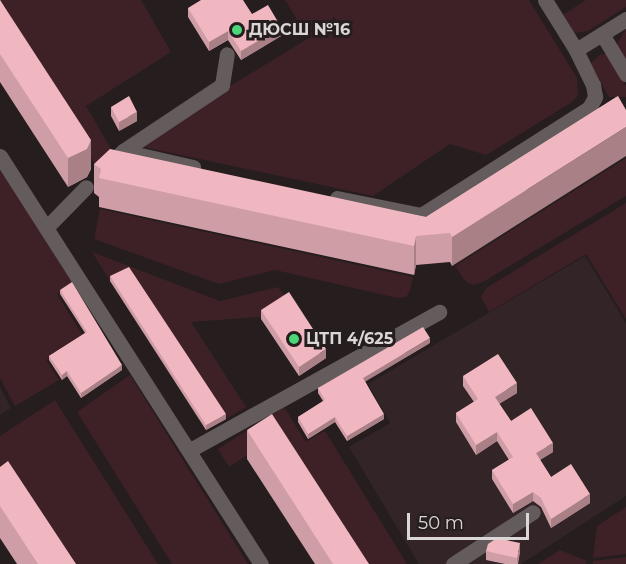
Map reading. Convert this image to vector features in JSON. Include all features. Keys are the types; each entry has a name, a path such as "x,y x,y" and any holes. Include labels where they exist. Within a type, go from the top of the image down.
{"lane":[{"path":"321,195 421,215 589,108 594,100 593,85 576,50 545,0"},
{"path":"576,50 626,19"},
{"path":"602,34 626,74"},
{"path":"46,228 123,151 222,85 227,54"},
{"path":"123,151 211,171"},
{"path":"0,156 261,564"},
{"path":"190,450 438,312"},
{"path":"453,564 532,512"}],"shaded area":[{"path":"0,0 141,0 171,52 86,106 111,149 95,164 0,17"},
{"path":"285,0 369,0 370,2 309,39"},
{"path":"371,0 529,0 577,78 578,95 572,102 486,155 450,144 373,196 134,145"},
{"path":"586,0 626,0 626,7 588,31 574,33 561,16"},
{"path":"626,29 626,64 617,44"},
{"path":"601,54 607,54 626,86 626,97 609,97 590,64"},
{"path":"626,158 626,196 483,282 474,285 466,282 455,266"},
{"path":"0,170 74,283 57,294 83,336 46,360 59,380 15,406 0,378"},
{"path":"626,203 626,319 586,254 489,312 481,297 486,288"},
{"path":"100,209 413,277 410,291 406,297 397,298 275,270 219,284 94,239"},
{"path":"92,252 220,301 278,287 287,299 260,317 191,322 246,407 228,418 129,269 109,279"},
{"path":"585,256 626,323 626,496 521,564 419,564 349,447 390,423 368,384"},
{"path":"130,375 248,564 172,564 77,412"},
{"path":"0,387 11,408 0,415"},
{"path":"55,400 158,564 59,564 0,474 0,436"},
{"path":"284,407 306,442 325,431 407,564 355,564 273,438 229,467 218,449"},
{"path":"626,507 626,554 593,558 597,526"},
{"path":"560,550 587,561 586,564 538,564"},
{"path":"626,557 626,564 593,564 593,561"}],"building":[{"path":"0,0 91,140 87,149 68,158 0,54"},
{"name":"ДЮСШ №16","path":"201,0 243,0 252,14 268,5 281,27 241,51 228,31 209,42 188,8"},
{"path":"129,96 137,112 119,122 111,107"},
{"path":"618,96 626,110 626,127 452,237 450,233 416,236 414,246 99,178 101,169 94,164 110,149 426,217"},
{"path":"129,267 226,414 206,425 110,276"},
{"path":"72,282 122,365 81,393 67,371 62,375 49,356 87,332 60,290"},
{"name":"ЦТП 4/625","path":"289,292 326,349 299,367 261,310"},
{"path":"423,327 430,338 363,378 384,414 347,436 335,417 308,434 298,417 325,400 318,388"},
{"path":"498,354 517,383 495,397 511,421 531,408 553,443 536,453 551,477 571,464 590,494 551,519 541,498 533,492 513,504 492,470 513,457 497,432 476,445 456,413 478,399 463,376"},
{"path":"272,414 369,564 333,564 247,430"},
{"path":"8,461 76,564 38,564 0,506 0,467"},
{"path":"497,538 520,543 517,558 486,551 488,544"}],"place":[{"name":"ДЮСШ №16","path":"237,30"},
{"name":"ЦТП 4/625","path":"294,339"}]}
